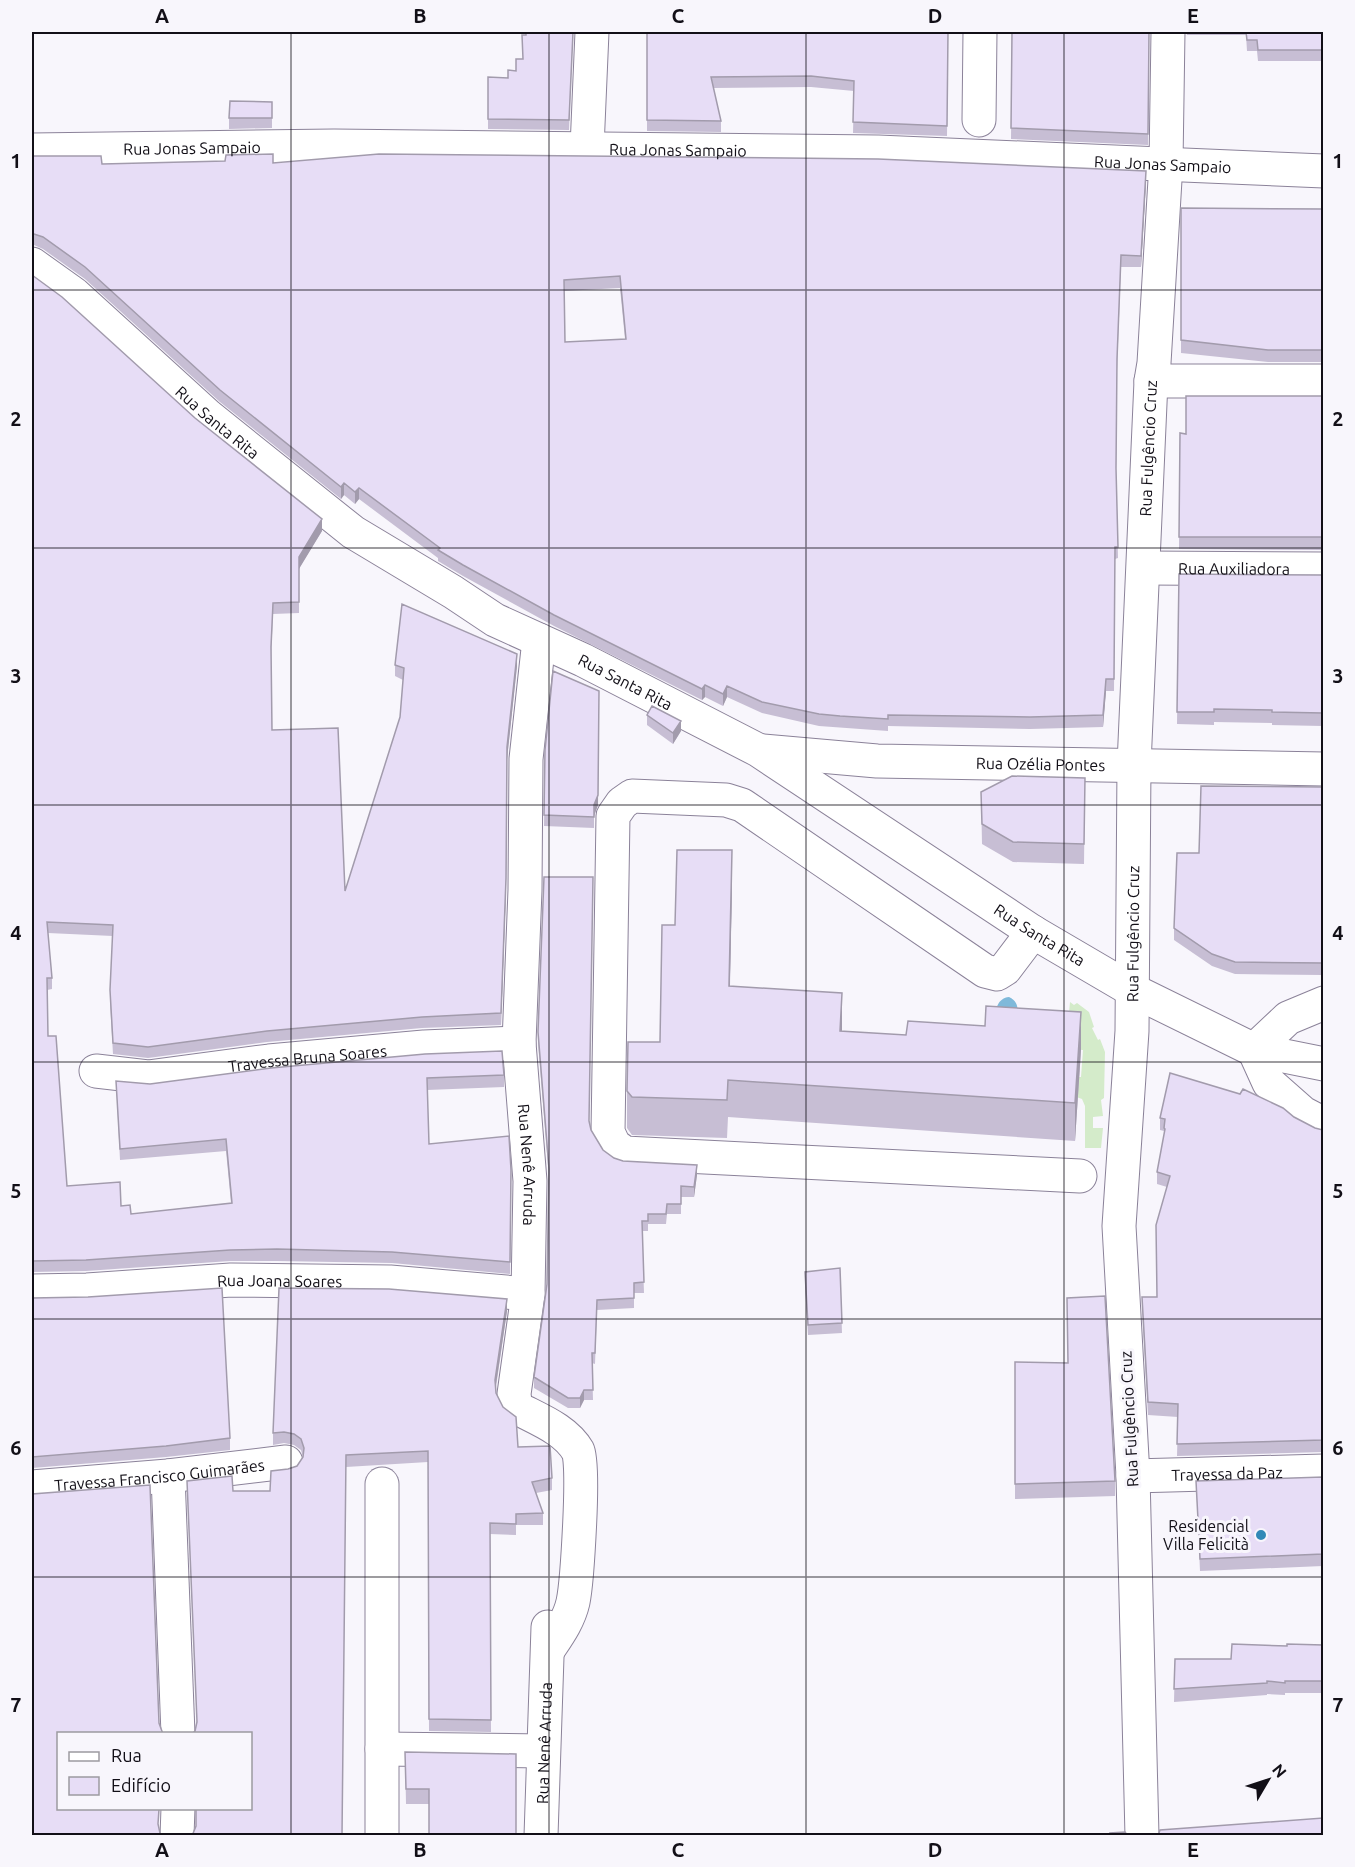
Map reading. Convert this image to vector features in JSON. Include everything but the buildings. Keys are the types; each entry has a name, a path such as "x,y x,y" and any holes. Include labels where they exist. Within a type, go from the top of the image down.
{"street":[{"path":"587,148 592,32"},
{"path":"979,120 980,32"},
{"name":"Rua Fulgêncio Cruz","path":"1142,1836 1133,1476 1119,1226 1132,1031 1134,765 1151,381 1166,163 1168,32"},
{"name":"Rua Jonas Sampaio","path":"32,150 334,146 878,152 1323,171"},
{"name":"Rua Santa Rita","path":"32,264 74,294 208,416 352,532 453,592 495,620 583,660 758,750 1033,932 1132,990 1254,1050 1323,1064"},
{"path":"1151,381 1323,381"},
{"name":"Rua Auxiliadora","path":"1144,568 1323,569"},
{"name":"Rua Nenê Arruda","path":"539,640 526,759 525,890 519,1043 530,1181 528,1294 514,1394 519,1409 565,1436 579,1453 582,1479 573,1602 564,1627 548,1650"},
{"name":"Rua Ozélia Pontes","path":"758,750 877,761 1323,769"},
{"path":"1033,932 1005,969 997,974 985,971 742,805 726,800 632,796 622,803 612,816 608,1132 614,1145 625,1153 1080,1176"},
{"path":"1323,1003 1288,1018 1254,1050 1269,1083 1303,1113 1323,1124"},
{"name":"Travessa Bruna Soares","path":"96,1071 148,1077 269,1060 424,1047 519,1043"},
{"name":"Rua Joana Soares","path":"32,1291 242,1281 390,1282 528,1294"},
{"name":"Travessa Francisco Guimarães","path":"32,1487 168,1476 286,1462"},
{"name":"Travessa da Paz","path":"1133,1476 1323,1471"},
{"path":"168,1476 178,1732"},
{"path":"382,1485 382,1836"},
{"name":"Rua Nenê Arruda","path":"541,1836 548,1604"},
{"path":"382,1749 543,1751"},
{"path":"177,1836 178,1810"}],"green space":[{"path":"1070,1002 1074,1005 1077,1003 1089,1012 1094,1027 1092,1028 1105,1052 1104,1098 1101,1100 1103,1116 1093,1117 1093,1128 1103,1128 1101,1148 1085,1148 1085,1106 1082,1099 1071,1095 1067,1077 1081,1077 1083,1050 1047,1047 1069,1013"}],"water":[{"path":"1009,997 1018,1009 1017,1019 995,1034 997,1006"}],"place":[{"name":"Residencial Villa Felicità","path":"1261,1535"}]}
